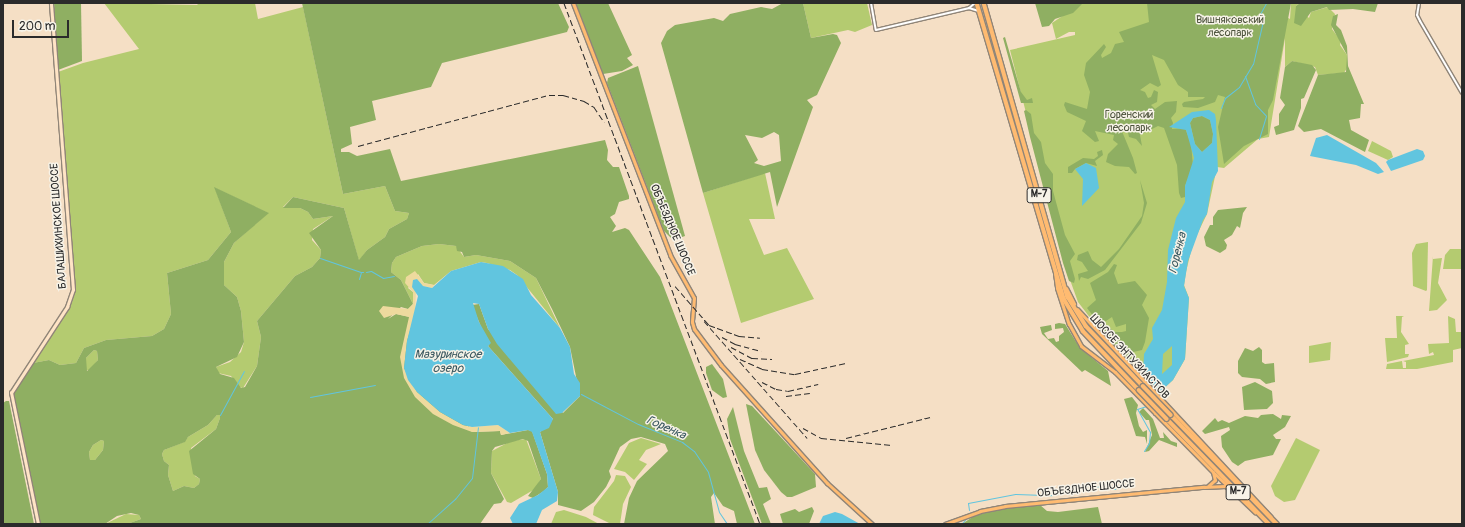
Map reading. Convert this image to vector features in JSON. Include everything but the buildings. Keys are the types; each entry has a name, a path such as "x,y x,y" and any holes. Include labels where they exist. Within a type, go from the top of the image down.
{"highway":[{"name":"ШОССЕ ЭНТУЗИАСТОВ","path":"976,3 980,12 1055,274 1064,300 1079,326 1268,523"},
{"name":"ШОССЕ ЭНТУЗИАСТОВ","path":"985,4 1062,279 1070,301 1086,326 1277,524"}],"main road":[{"name":"БАЛАШИХИНСКОЕ ШОССЕ","path":"38,524 11,393 67,307 73,290 51,3"},
{"name":"ОБЪЕЗДНОЕ ШОССЕ","path":"573,3 670,255 694,298 692,322 694,329 721,365 835,491 872,524"},
{"path":"1055,274 1059,294 1077,339 1147,405 1198,458 1268,523"},
{"path":"1062,279 1083,317 1272,518"},
{"path":"1137,396 1147,395 1148,385"},
{"path":"1156,414 1157,405 1165,404"},
{"path":"1204,488 1214,482 1213,472"},
{"name":"ОБЪЕЗДНОЕ ШОССЕ","path":"945,524 980,511 1005,506 1225,486 1232,489"}],"street":[{"path":"871,3 876,30 969,8 974,8 980,12"},
{"path":"969,8 976,3"},
{"path":"1419,3 1417,15 1462,93"}],"green space":[{"path":"54,3 81,3 82,61 58,70"},
{"path":"104,3 197,5 199,3 255,3 258,19 303,7 343,194 385,186 395,211 409,213 407,219 389,229 385,237 367,250 359,261 344,208 293,197 283,207 300,208 308,212 313,219 333,216 313,229 312,240 321,250 320,258 312,267 295,276 257,321 261,337 257,366 243,388 239,387 231,376 218,373 216,367 230,362 241,352 244,342 241,311 237,297 224,285 224,262 234,243 268,213 215,188 231,232 208,260 167,273 171,314 164,329 152,336 106,340 84,348 76,363 60,365 49,360 33,363 72,302 75,293 58,72 83,63 139,49"},
{"path":"302,3 558,3 569,27 567,32 442,63 431,87 372,101 376,120 350,127 352,144 341,149 341,152 349,152 357,156 390,149 401,181 605,140 608,150 607,160 613,167 619,167 629,196 629,199 619,202 615,214 610,217 616,226 612,232 625,228 629,230 660,277 755,524 737,524 734,511 723,506 714,493 711,497 715,524 624,524 629,498 637,481 668,451 665,444 641,437 631,439 620,447 609,471 611,477 606,487 594,502 581,511 558,505 558,492 540,432 553,419 488,346 490,343 484,334 472,305 479,304 488,329 563,413 580,396 570,347 536,278 510,261 476,255 464,257 462,252 457,251 456,246 439,244 422,246 396,257 392,263 391,272 401,280 413,304 408,309 401,307 388,319 396,314 410,317 472,432 500,431 501,435 528,430 532,431 547,474 548,487 544,491 533,498 528,496 541,479 528,441 523,439 495,447 492,451 491,473 504,499 501,503 494,504 480,524 127,524 141,519 139,515 131,513 117,516 105,524 39,524 13,394 33,363 49,360 60,365 76,363 84,348 106,340 152,336 164,329 171,314 167,273 208,260 231,232 214,187 269,213 234,243 224,262 224,285 237,297 241,311 244,342 237,357 216,367 220,374 234,378 241,388 245,387 257,366 261,337 257,321 295,276 312,267 320,258 321,250 309,233 333,216 313,219 308,212 300,208 283,208 293,197 344,208 359,260 367,250 385,237 389,229 407,219 409,213 395,211 385,186 343,194","holes":["94,350 97,351 98,360 87,371 86,358","217,415 220,415 216,429 189,451 193,474 200,479 199,484 194,488 184,486 173,491 168,475 169,465 164,461 162,454 164,450 185,442 188,437 208,425","101,440 104,441 103,450 95,460 90,460 89,452 93,445"]},
{"path":"575,3 608,3 632,55 627,58 633,65 622,71 603,74"},
{"path":"783,3 803,3 811,38 833,34 837,35 841,43 817,95 807,100 813,107 777,207 770,172 703,193 661,43 667,31 675,25 714,18 723,21 730,14 761,7 772,9","holes":["774,132 779,135 781,161 764,166 754,163 758,160 745,135 762,138"]},
{"path":"803,3 867,3 872,25 855,32 848,30 811,38"},
{"path":"1035,3 1082,4 1073,13 1055,19 1049,26 1042,27"},
{"name":"Горенский лесопарк","path":"1082,3 1262,3 1290,19 1291,3 1300,3 1296,6 1309,18 1311,12 1328,7 1335,14 1332,29 1341,41 1340,45 1347,55 1347,68 1344,73 1318,75 1315,67 1292,61 1285,67 1285,38 1269,137 1258,139 1224,168 1217,167 1207,214 1193,243 1186,272 1184,285 1189,298 1185,359 1173,380 1160,392 1098,328 1078,302 1065,266 1010,50 1075,35 1075,32 1069,32 1056,39 1052,23"},
{"name":"Вишняковский лесопарк","path":"1147,3 1291,3 1273,100 1268,110 1268,134 1244,146 1224,164 1218,127 1225,97 1218,95 1215,102 1198,108 1183,107 1182,104 1184,102 1203,99 1205,97 1188,97 1188,92 1178,85 1164,60 1152,55 1161,85 1158,87 1150,83 1140,90 1145,92 1148,98 1151,97 1154,90 1158,92 1157,102 1151,105 1155,109 1165,102 1177,101 1176,112 1171,118 1173,123 1172,129 1185,128 1191,143 1193,166 1185,186 1185,197 1181,198 1179,193 1177,165 1164,128 1158,126 1140,135 1142,146 1136,139 1129,137 1126,124 1119,124 1133,158 1137,173 1135,174 1129,167 1115,166 1106,162 1108,154 1118,144 1113,140 1114,135 1095,131 1099,141 1095,142 1082,131 1086,121 1067,112 1064,105 1065,102 1087,109 1090,92 1084,75 1086,63 1104,44 1106,47 1101,55 1102,58 1111,53 1115,44 1124,42 1119,32 1149,22"},
{"path":"1300,3 1378,3 1375,12 1353,9 1329,10 1327,7 1311,12 1301,26 1294,23 1296,6"},
{"path":"1338,14 1336,25 1341,30 1347,46 1348,66 1364,104 1361,104 1360,118 1349,120 1351,130 1369,140 1365,152 1321,129 1304,132 1298,126 1318,75 1346,72 1347,55 1331,25 1333,16"},
{"path":"1005,37 1021,92 1027,100 1032,98 1033,103 1021,103 1003,38"},
{"path":"1292,61 1312,65 1316,70 1304,98 1301,99 1301,108 1294,130 1276,135 1274,127 1279,125 1279,114 1285,105 1280,98 1285,67"},
{"path":"638,66 685,236 673,240 664,231 607,83 608,78"},
{"path":"1026,110 1031,114 1034,133 1041,142 1045,163 1053,174 1053,191 1065,235 1075,254 1070,261 1075,279 1074,283 1069,281 1063,263 1030,137 1024,111"},
{"path":"1202,116 1210,120 1213,134 1212,143 1202,152 1195,144 1190,123 1193,118"},
{"path":"1372,141 1391,151 1393,157 1388,160 1368,151"},
{"path":"1102,150 1103,155 1095,161 1097,166 1086,163 1075,169 1072,173 1068,173 1068,167 1083,158 1094,159 1098,156 1097,152"},
{"path":"765,173 775,219 749,219 764,255 787,248 814,299 741,323 703,193"},
{"path":"1140,180 1147,203 1141,223 1105,270 1088,279 1081,277 1079,281 1078,274 1088,271 1082,262 1077,260 1078,255 1088,251 1092,260 1101,267 1119,249 1142,216 1144,203"},
{"path":"1247,207 1243,213 1240,228 1237,226 1232,235 1224,240 1227,245 1226,249 1220,253 1206,246 1204,237 1210,225 1213,225 1213,217 1218,210"},
{"path":"1428,242 1426,291 1413,286 1412,253 1416,244"},
{"path":"439,244 456,246 464,257 476,255 510,261 536,278 560,328 517,275 510,270 481,262 451,271 434,285 424,283 418,274 408,288 413,292 413,304 401,280 391,272 392,263 396,257 422,246"},
{"path":"1450,249 1462,249 1462,269 1443,269 1445,255"},
{"path":"1433,256 1433,259 1442,258 1438,283 1447,300 1437,310 1429,311"},
{"path":"1114,264 1117,265 1114,273 1118,284 1135,281 1147,295 1142,305 1149,318 1145,342 1142,350 1129,353 1132,359 1130,363 1101,330 1110,328 1115,332 1122,332 1126,331 1126,324 1116,327 1112,317 1100,325 1087,308 1096,300 1090,283 1108,272"},
{"path":"1396,316 1404,316 1402,317 1401,332 1409,344 1405,345 1405,354 1409,354 1408,357 1387,362 1385,338 1397,338"},
{"path":"1448,316 1455,319 1456,332 1462,332 1462,348 1453,350 1453,362 1417,369 1386,369 1387,364 1402,361 1403,368 1406,368 1406,362 1403,361 1434,355 1433,352 1429,354 1428,344 1449,343"},
{"path":"1055,324 1065,324 1080,348 1108,371 1111,386 1085,370 1082,372 1042,334 1040,327 1051,325 1052,330 1044,333 1048,339 1054,338 1056,342 1059,341 1059,336 1064,332 1063,328 1055,329"},
{"path":"1331,342 1330,360 1309,363 1309,346"},
{"path":"1259,347 1262,350 1262,362 1265,364 1274,363 1275,382 1266,384 1260,379 1242,377 1238,373 1238,361 1245,348 1253,351"},
{"path":"94,350 97,351 98,360 90,370 86,370 86,358"},
{"path":"712,364 723,379 727,397 723,398 712,390 706,373 706,367"},
{"path":"1255,382 1272,391 1273,403 1267,409 1244,410 1242,387"},
{"path":"1132,397 1138,405 1136,413 1139,426 1143,432 1147,430 1147,444 1145,437 1136,436 1124,399"},
{"path":"9,401 34,524 3,524 3,403"},
{"path":"746,404 752,406 815,474 816,487 792,497 787,497 781,492 764,470 755,450"},
{"path":"733,407 744,451 759,488 767,487 771,499 763,504 771,524 762,524 730,439 727,419"},
{"path":"1143,408 1153,419 1160,438 1164,438 1163,432 1171,441 1177,443 1177,447 1159,440 1149,451 1145,452 1152,435 1149,420 1146,420 1139,412"},
{"path":"1273,414 1281,419 1282,415 1291,416 1285,427 1273,435 1276,439 1281,439 1273,455 1245,461 1238,466 1232,462 1222,447 1221,436 1230,430 1229,427 1205,434 1202,431 1215,418 1218,422 1222,420 1229,423 1245,416 1258,418 1261,415"},
{"path":"217,415 220,415 220,418 216,429 191,448 195,476 200,479 199,484 194,488 184,486 173,491 168,475 169,465 164,461 162,454 164,450 184,442 188,437 208,425"},
{"path":"641,438 661,444 646,450 639,460 647,464 634,480 625,472 614,469 629,443"},
{"path":"1296,438 1320,450 1295,500 1284,502 1275,496 1271,486"},
{"path":"526,439 541,479 535,489 511,503 507,502 491,473 492,451 511,441"},
{"path":"101,440 104,441 103,450 95,460 90,460 89,452 93,445"},
{"path":"616,475 625,476 631,487 623,504 620,524 611,524 593,515 594,507 614,481"},
{"path":"1040,505 1047,511 1058,512 1098,507 1102,524 962,524 974,516 996,510"},
{"path":"812,507 814,511 809,524 783,524 780,514 795,509 799,512"},
{"path":"564,510 586,517 599,524 551,524 556,512"},
{"path":"126,514 139,515 141,519 127,524 105,524"}],"sand":[{"path":"415,271 424,283 434,285 432,288 423,286 416,290 415,314 407,341 404,368 417,392 440,412 463,425 472,427 498,425 510,433 501,435 500,431 472,432 453,425 433,414 415,397 404,378 400,357 409,317 396,314 384,318 379,311 383,306 408,309 413,304 413,292 405,283 406,277"}],"water":[{"path":"1209,110 1215,114 1218,171 1212,182 1207,214 1203,220 1188,261 1184,286 1189,298 1185,359 1173,380 1160,392 1143,374 1144,354 1153,339 1152,328 1162,310 1167,282 1168,250 1176,218 1185,202 1185,186 1194,158 1186,130 1169,127 1192,112","holes":["1202,116 1210,120 1213,134 1212,143 1202,152 1195,144 1190,123 1193,118","1172,346 1172,365 1162,374 1163,354"]},
{"path":"1327,135 1376,163 1384,172 1378,174 1356,165 1310,156 1316,138"},
{"path":"1417,149 1423,151 1425,156 1423,160 1391,171 1386,162 1388,160"},
{"path":"1086,163 1096,168 1099,188 1082,206 1083,179 1075,169"},
{"name":"Мазуринское озеро","path":"481,262 503,266 523,279 531,295 560,328 570,347 574,374 580,383 580,396 562,413 556,414 497,344 488,329 479,304 473,303 479,322 491,343 488,346 553,419 549,428 540,432 558,492 557,501 542,510 536,524 513,524 510,518 519,504 538,495 548,487 547,474 532,432 528,430 510,433 498,425 472,427 463,425 440,412 417,392 408,380 404,368 407,341 418,296 412,287 413,280 417,279 423,286 432,288 451,271"},
{"path":"835,512 842,514 860,524 819,524 823,516"}],"waterway":[{"name":"Горенка","path":"1221,108 1225,98 1239,87 1253,64 1262,25 1260,14 1266,3"},
{"path":"1245,76 1255,104 1266,116 1259,139"},
{"path":"320,258 361,272"},
{"path":"366,272 371,271 383,278 394,276"},
{"path":"359,279 361,272 363,272"},
{"path":"220,415 244,371"},
{"path":"310,397 375,385"},
{"name":"Горенка","path":"581,394 638,424 682,442 694,451 708,472 719,512 727,524"},
{"name":"Горенка","path":"1144,451 1149,443 1150,432 1137,409 1146,406"},
{"path":"427,524 455,499 472,478 478,427"},
{"name":"Горенка","path":"969,510 968,503 1015,494 1052,495 1085,489 1087,485 1115,489 1118,486"},
{"name":"Горенка","path":"961,524 965,520"}],"railway":[{"path":"564,3 760,524"},
{"path":"358,146 549,95 563,95 584,101 594,107 604,122"},
{"path":"675,286 709,325 739,336 760,338"},
{"path":"704,321 807,438"},
{"path":"722,337 735,344 761,351"},
{"path":"731,347 752,358 772,359"},
{"path":"740,359 762,369 795,374 846,363"},
{"path":"762,382 776,389 788,391 818,384"},
{"path":"786,396 810,393"},
{"path":"846,438 930,417"},
{"path":"803,428 821,438 892,445"}]}
